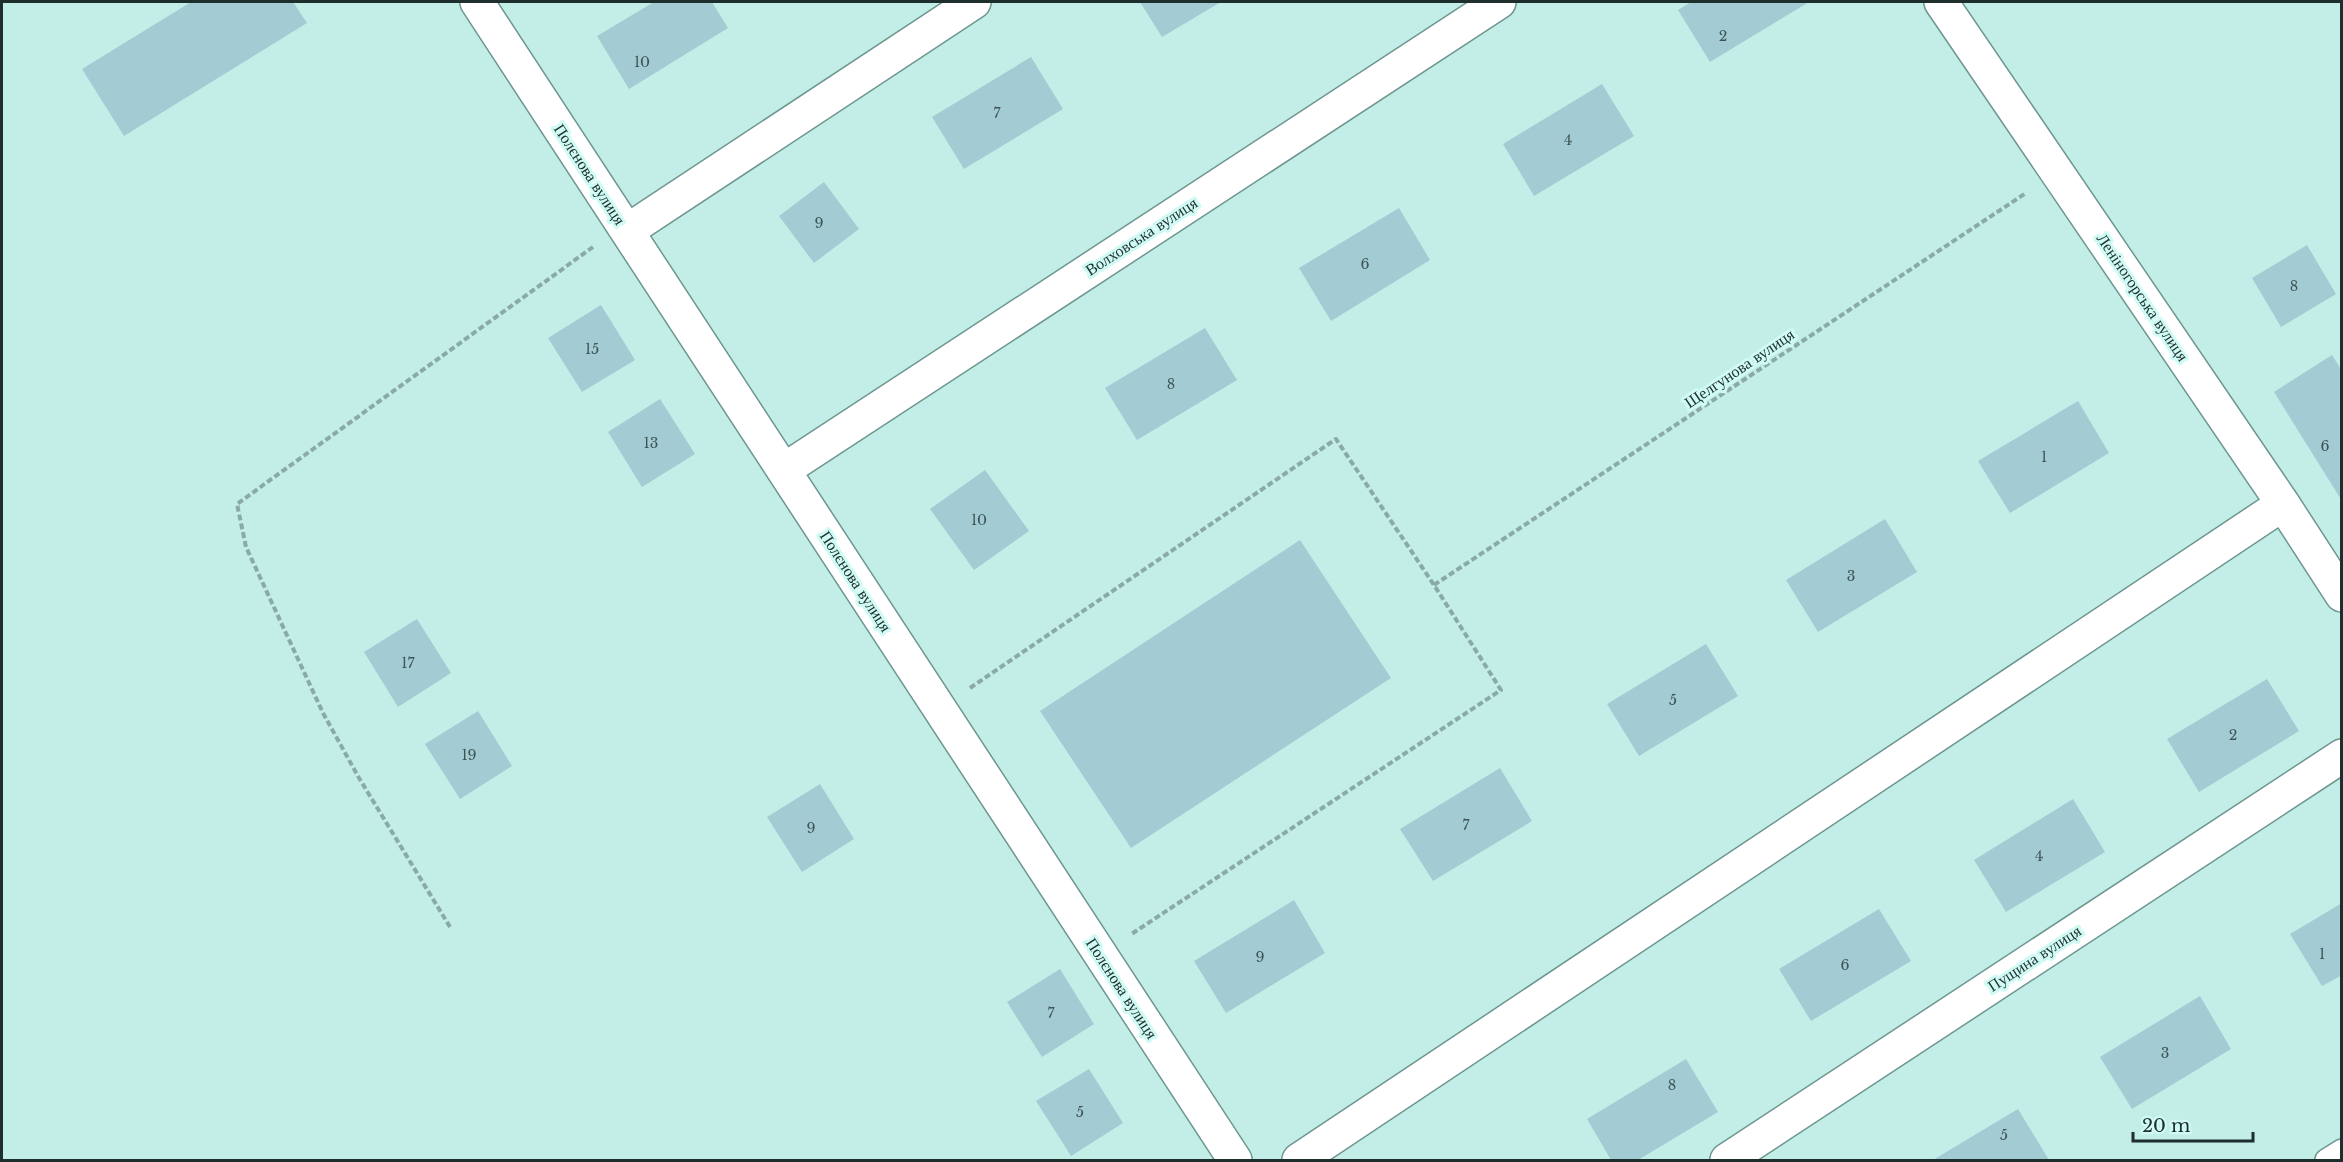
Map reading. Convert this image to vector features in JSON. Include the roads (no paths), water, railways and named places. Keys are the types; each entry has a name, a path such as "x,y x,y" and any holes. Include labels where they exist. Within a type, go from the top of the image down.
{"street":[{"name":"Полєнова вулиця","path":"477,2 1235,1161"},
{"path":"625,228 974,2"},
{"name":"Волховська вулиця","path":"783,470 1499,2"},
{"name":"Леніногорська вулиця","path":"1941,2 2283,504 2342,595"},
{"path":"1299,1161 2283,504"},
{"name":"Пущина вулиця","path":"1726,1161 2342,756"}],"lane":[{"path":"2326,1161 2342,1150"}]}
